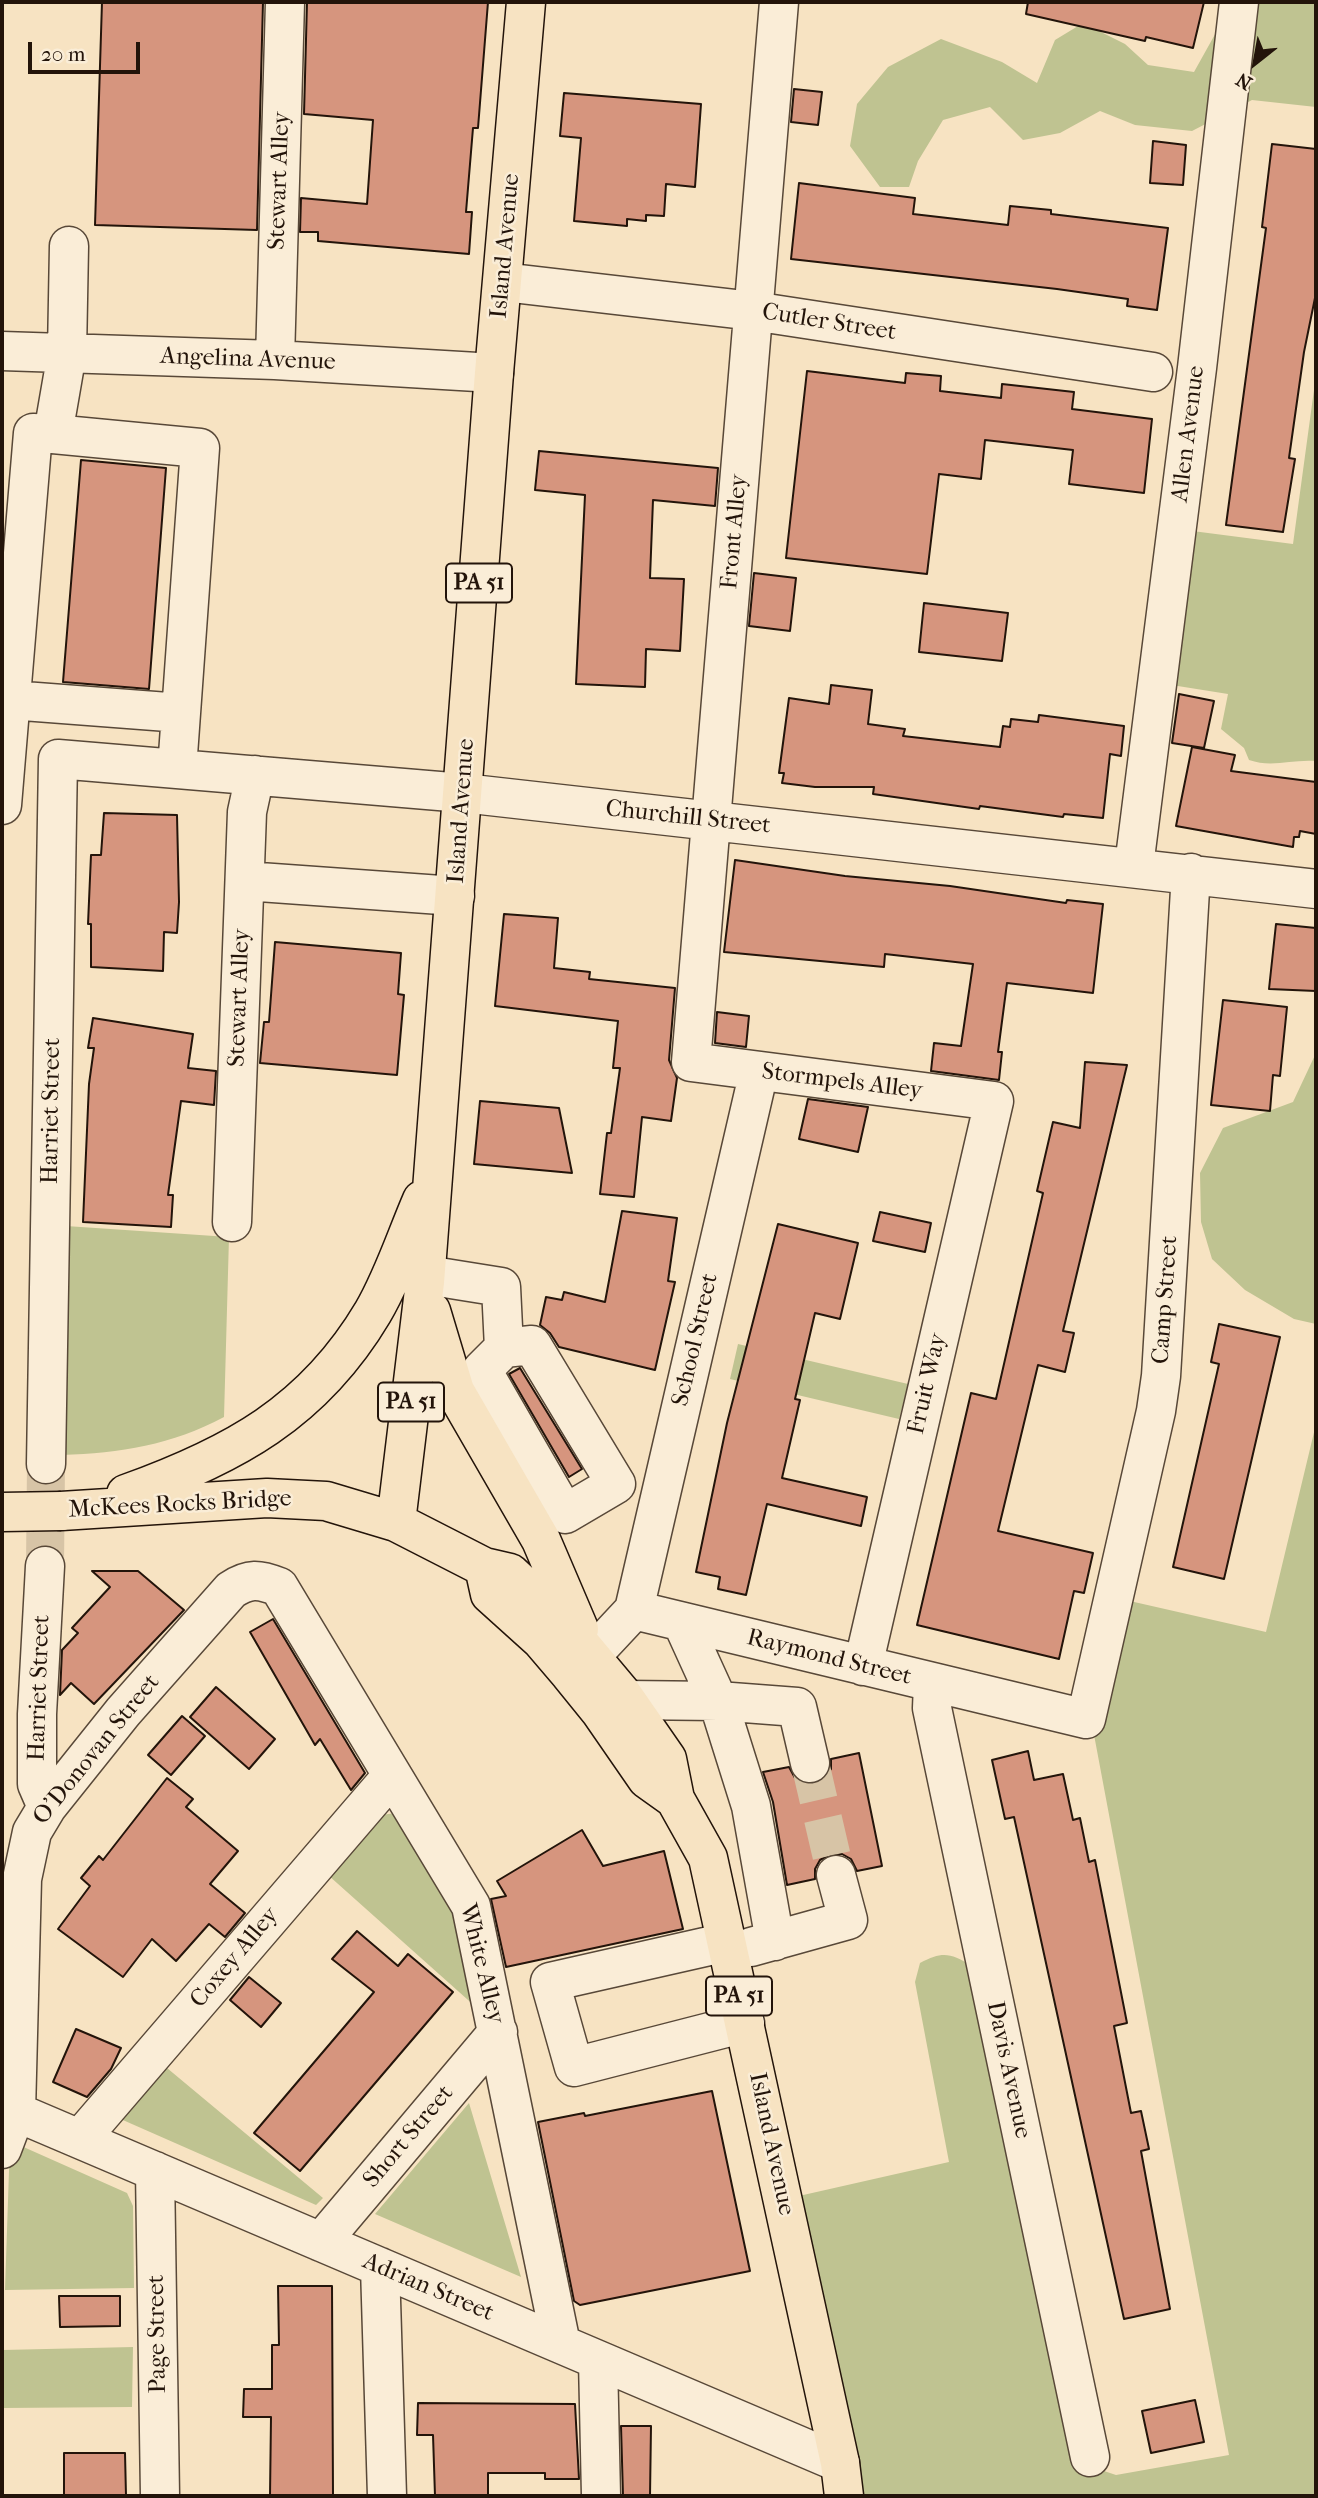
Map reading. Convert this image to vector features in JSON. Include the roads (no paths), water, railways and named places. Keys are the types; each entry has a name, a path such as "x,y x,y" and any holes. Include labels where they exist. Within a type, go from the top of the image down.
{"main road":[{"name":"Island Avenue","path":"526,2 494,373 426,1278 396,1522 484,1567 510,1573 560,1620 592,1656 667,1759 675,1799 708,1858 842,2480"},
{"path":"72,1510 221,1457 254,1437 308,1394 337,1363 374,1310 433,1172"},
{"path":"426,1278 435,1335 454,1391 553,1527 592,1656"},
{"name":"McKees Rocks Bridge","path":"2,1512 222,1500 298,1499 326,1501 396,1522"},
{"name":"Island Avenue","path":"484,1567 490,1594 555,1657 600,1711 647,1779 675,1799"}],"street":[{"name":"Stewart Alley","path":"275,360 285,2"},
{"name":"Front Alley","path":"691,1062 779,2"},
{"name":"Allen Avenue","path":"1134,866 1197,368 1239,2"},
{"path":"53,434 67,353 69,246"},
{"name":"Cutler Street","path":"503,282 753,311 1153,372"},
{"name":"Angelina Avenue","path":"2,351 275,360 494,373"},
{"path":"2,805 33,433 201,448 177,769"},
{"path":"9,700 181,713"},
{"name":"Churchill Street","path":"58,759 463,793 1134,866 1316,889"},
{"name":"Harriet Street","path":"46,1464 58,759"},
{"name":"Stewart Alley","path":"232,1222 247,812 255,775"},
{"name":"Camp Street","path":"1086,1719 1156,1411 1161,1376 1191,873"},
{"path":"245,881 455,896"},
{"name":"Stormpels Alley","path":"691,1062 994,1101"},
{"name":"School Street","path":"634,1610 759,1071"},
{"name":"Fruit Way","path":"863,1666 994,1101"},
{"path":"426,1278 501,1287 504,1348"},
{"path":"616,1484 553,1527 482,1370 504,1348 532,1345 616,1484 659,1494"},
{"name":"Harriet Street","path":"45,1566 37,1714 37,1784 47,1807"},
{"name":"O'Donovan Street","path":"2,2148 16,2112 22,1879 32,1832 47,1807 123,1712 231,1590 244,1581 261,1579 279,1587"},
{"name":"White Alley","path":"279,1587 471,1906 561,2344"},
{"path":"592,1656 634,1610"},
{"name":"Raymond Street","path":"634,1610 1086,1719"},
{"path":"682,1622 718,1701 751,1806 775,1941"},
{"name":"Davis Avenue","path":"933,1684 932,1708 1090,2457"},
{"path":"626,1700 718,1701 797,1707 810,1763"},
{"name":"Coxey Alley","path":"80,2140 391,1777"},
{"path":"745,2023 574,2067 550,1982 775,1941 848,1920 836,1875"},
{"name":"Short Street","path":"321,2242 498,2032"},
{"name":"Adrian Street","path":"16,2112 598,2360 842,2480"},
{"name":"Page Street","path":"155,2171 160,2496"},
{"path":"380,2267 387,2496"},
{"path":"598,2360 601,2496"}],"tunnel":[{"path":"45,1566 46,1464"},
{"path":"810,1763 836,1875"}]}
